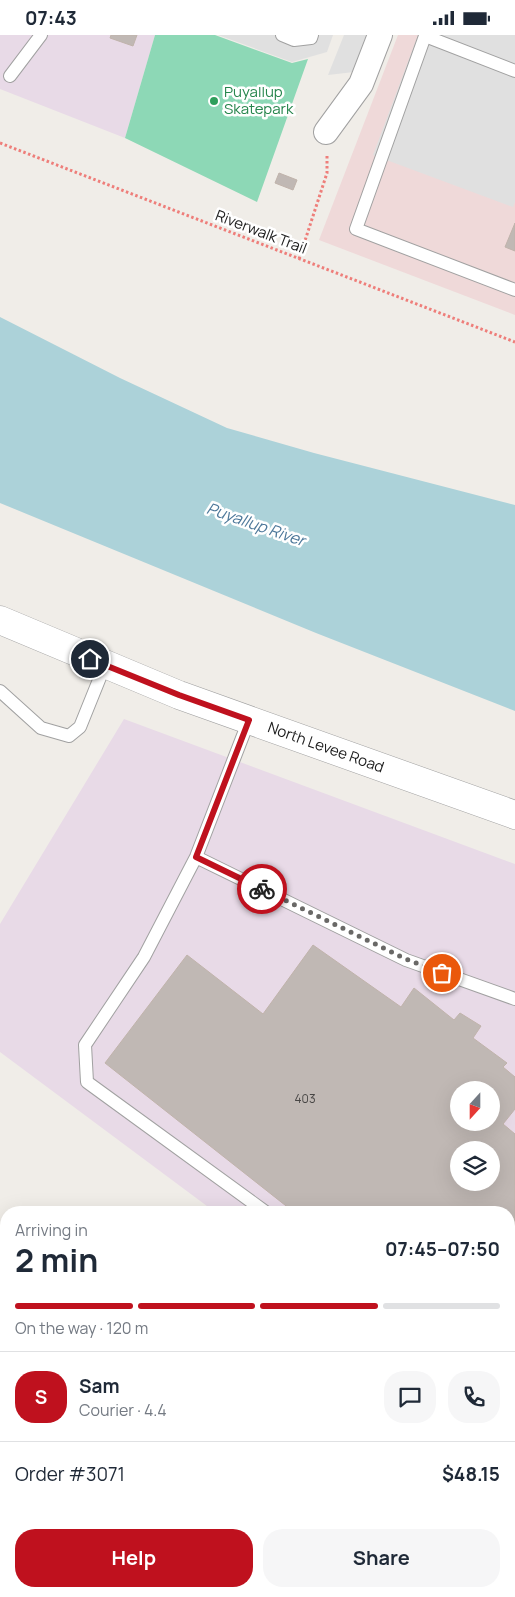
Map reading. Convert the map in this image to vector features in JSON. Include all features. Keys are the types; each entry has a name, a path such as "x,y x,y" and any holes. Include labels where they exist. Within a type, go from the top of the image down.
{"street":[{"path":"326,132 361,84 380,35"},
{"name":"North Levee Road","path":"0,620 179,695 515,815"}],"lane":[{"path":"10,76 41,35"},
{"path":"282,35 294,40 311,37 312,35"},
{"path":"515,71 438,38 425,36 356,229 515,290"},
{"path":"0,691 41,728 69,736 80,727 105,665"},
{"path":"249,720 196,857 144,957 86,1045 87,1082 257,1206"},
{"path":"196,857 406,959 515,999"}],"path":[{"path":"299,259 327,173 326,132"},
{"name":"Riverwalk Trail","path":"0,143 515,342"}],"shaded area":[{"path":"0,35 155,35 125,138 0,89"},
{"path":"218,35 333,35 327,52 292,62"},
{"path":"344,35 368,35 354,72 328,75"},
{"path":"398,35 515,35 515,315 319,240"},
{"path":"418,35 515,35 515,202 513,207 373,155"},
{"path":"124,719 515,864 515,1206 207,1206 0,1052 0,924"}],"green space":[{"name":"Puyallup Skatepark","path":"155,35 215,35 292,63 308,59 257,202 125,138"}],"water":[{"name":"Puyallup River","path":"0,317 120,378 227,428 314,453 515,505 515,711 316,633 0,503"}],"building":[{"path":"111,35 137,35 133,46 110,38"},
{"path":"279,173 297,180 293,190 275,183"},
{"path":"515,223 515,251 505,247"},
{"path":"313,945 401,1007 414,988 454,1020 460,1013 481,1026 473,1038 507,1063 503,1067 515,1077 515,1109 503,1124 515,1134 515,1206 286,1206 105,1063 187,955 263,1014"}],"way so far":[{"path":"262,889 406,959 442,973"}],"place":[{"name":"Puyallup Skatepark","path":"214,101"}],"route":[{"path":"90,659 179,695 249,720 196,857 262,889"}]}
